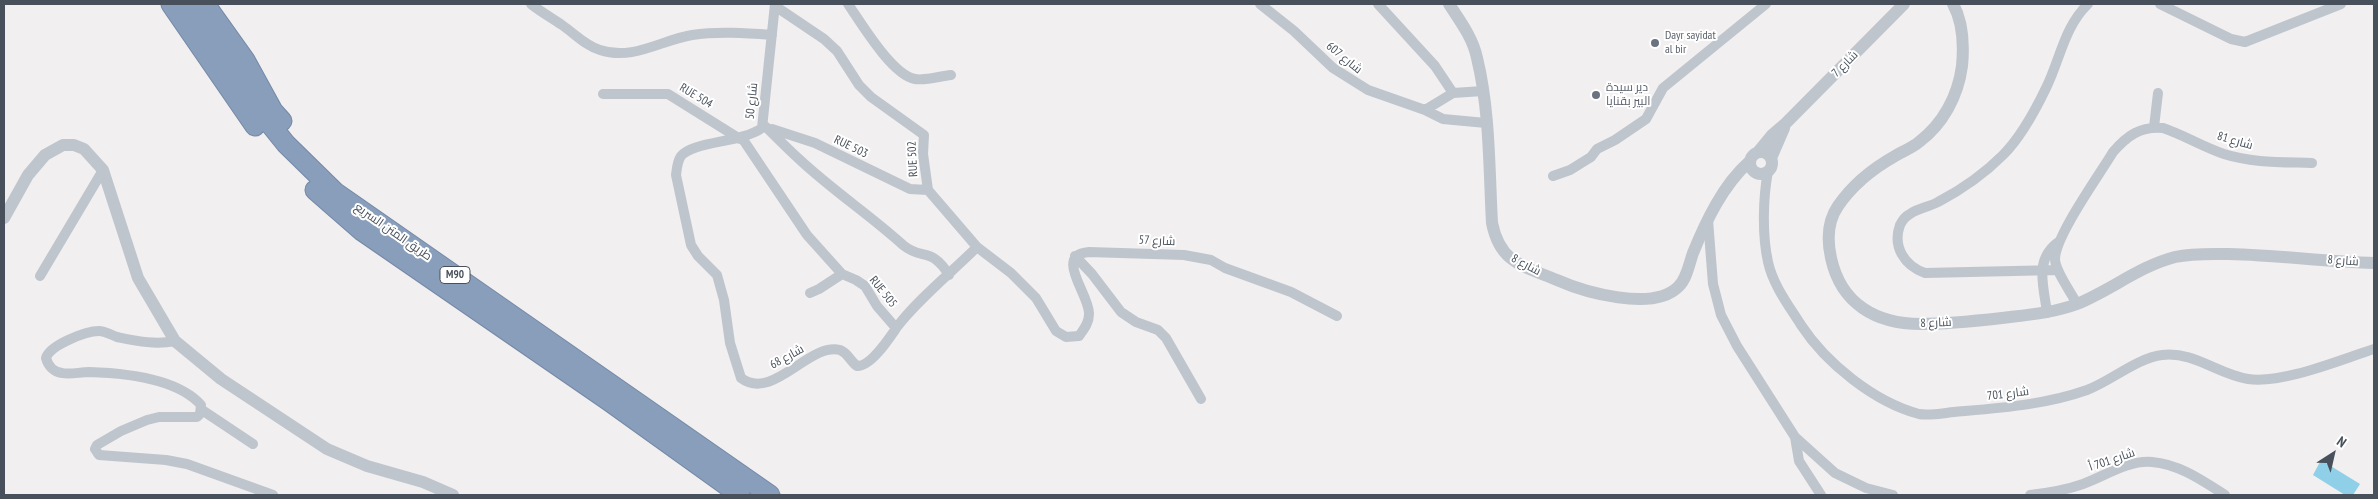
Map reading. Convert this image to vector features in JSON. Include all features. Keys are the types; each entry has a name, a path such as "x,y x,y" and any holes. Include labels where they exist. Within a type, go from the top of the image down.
{"highway":[{"name":"طريق المتن السريع","path":"171,4 242,108 270,144 321,197 362,231 609,401 740,495"},
{"name":"طريق المتن السريع","path":"189,4 257,108 312,172 352,204 770,495"},
{"path":"205,4 245,60 273,110 321,164 352,204"}],"street":[{"path":"531,4 580,39 602,51 640,51 655,48 675,38 695,35 740,33 772,36"},
{"path":"848,4 881,52 914,80 950,74"},
{"name":"شارع 607","path":"1260,4 1346,78 1368,90 1453,121 1486,123"},
{"path":"1378,4 1435,66 1453,93"},
{"name":"شارع 8","path":"1449,4 1472,42 1477,58 1486,123 1492,223 1496,241 1501,250 1512,260 1565,284 1611,296 1644,299 1662,296 1677,289 1682,283 1708,220 1735,177 1758,170"},
{"path":"1552,176 1576,166 1597,149 1615,140 1646,119 1663,88 1766,4"},
{"name":"شارع 7","path":"1786,123 1771,158 1772,163 1758,170 1754,154 1904,4"},
{"name":"شارع 8","path":"1953,4 1958,12 1963,58 1954,100 1938,124 1919,142 1878,166 1855,184 1836,209 1830,226 1827,242 1838,282 1849,297 1864,309 1899,324 1964,322 2047,313 2077,304 2157,263 2177,257 2202,254 2246,254 2374,263"},
{"path":"2058,270 1935,275 1925,273 1915,270 1902,256 1899,244 1900,227 1910,214 1954,193 1982,173 2010,147 2046,88 2073,21 2088,4"},
{"path":"2160,4 2231,39 2245,42 2340,4"},
{"name":"شارع 50","path":"736,364 730,343 724,300 717,275 698,256 691,245 676,175 680,158 691,149 741,138 764,128 775,5"},
{"name":"RUE 502","path":"775,5 824,39 837,51 859,85 871,97 924,135 923,154 928,190 977,248 1026,287 1036,298 1056,330 1061,335 1072,338 1080,336 1087,325 1088,305 1073,267 1075,256"},
{"path":"1424,110 1453,93 1483,91"},
{"path":"2077,304 2058,270 2055,258 2060,242 2113,152 2137,130 2154,127 2158,93"},
{"name":"RUE 504","path":"603,94 668,94 741,138"},
{"name":"شارع 81","path":"2154,127 2176,132 2224,153 2240,157 2268,162 2312,163"},
{"path":"764,128 904,245 915,252 935,257 949,275"},
{"name":"RUE 503","path":"764,128 815,143 910,189 928,190"},
{"name":"RUE 505","path":"741,138 807,235 842,274 865,286 877,306 896,328 904,317 977,248"},
{"path":"4,218 37,163 55,148 63,145 74,145 84,149 103,170 138,278 174,341 221,379 327,449 367,466 423,482 453,495"},
{"path":"1758,152 1763,152 1771,158"},
{"path":"40,276 103,170"},
{"name":"شارع 701","path":"1758,170 1764,191 1768,263 1784,298 1806,332 1819,350 1839,369 1892,404 1921,414 2006,408 2046,401 2087,389 2155,356 2176,353 2202,360 2248,379 2273,380 2374,349"},
{"path":"1708,220 1713,284 1721,315 1736,346 1795,437 1835,473 1866,488 1892,495"},
{"path":"2047,313 2041,270 2048,252 2060,242"},
{"name":"شارع 57","path":"1075,256 1079,253 1089,252 1131,252 1184,255 1211,260 1225,268 1282,288 1337,316"},
{"path":"1075,256 1092,274 1121,312 1136,322 1158,330 1166,338 1201,399"},
{"path":"810,292 819,289 842,274"},
{"name":"شارع 68","path":"736,364 741,378 752,383 759,383 787,373 810,358 833,350 844,352 854,364 860,366 887,342 896,328"},
{"path":"174,341 158,343 138,342 100,331 57,345 46,358 50,366 62,373 121,374 166,385 192,396 201,406 202,410 253,444"},
{"path":"202,410 197,417 158,417 135,424 101,442 97,446 96,452 103,457 166,460 187,464 273,495"},
{"path":"1795,437 1799,461 1821,495"},
{"path":"1808,474 1810,468 1820,461"},
{"name":"شارع 701 أ","path":"2030,495 2059,491 2084,484 2140,462 2154,462 2193,475 2225,495"}],"water":[{"path":"2321,460 2360,484 2353,495 2345,495 2313,475"}],"place":[{"name":"Dayr sayidat al bir","path":"1655,43"},
{"name":"دير سيدة البير بقنايا","path":"1596,95"}]}
